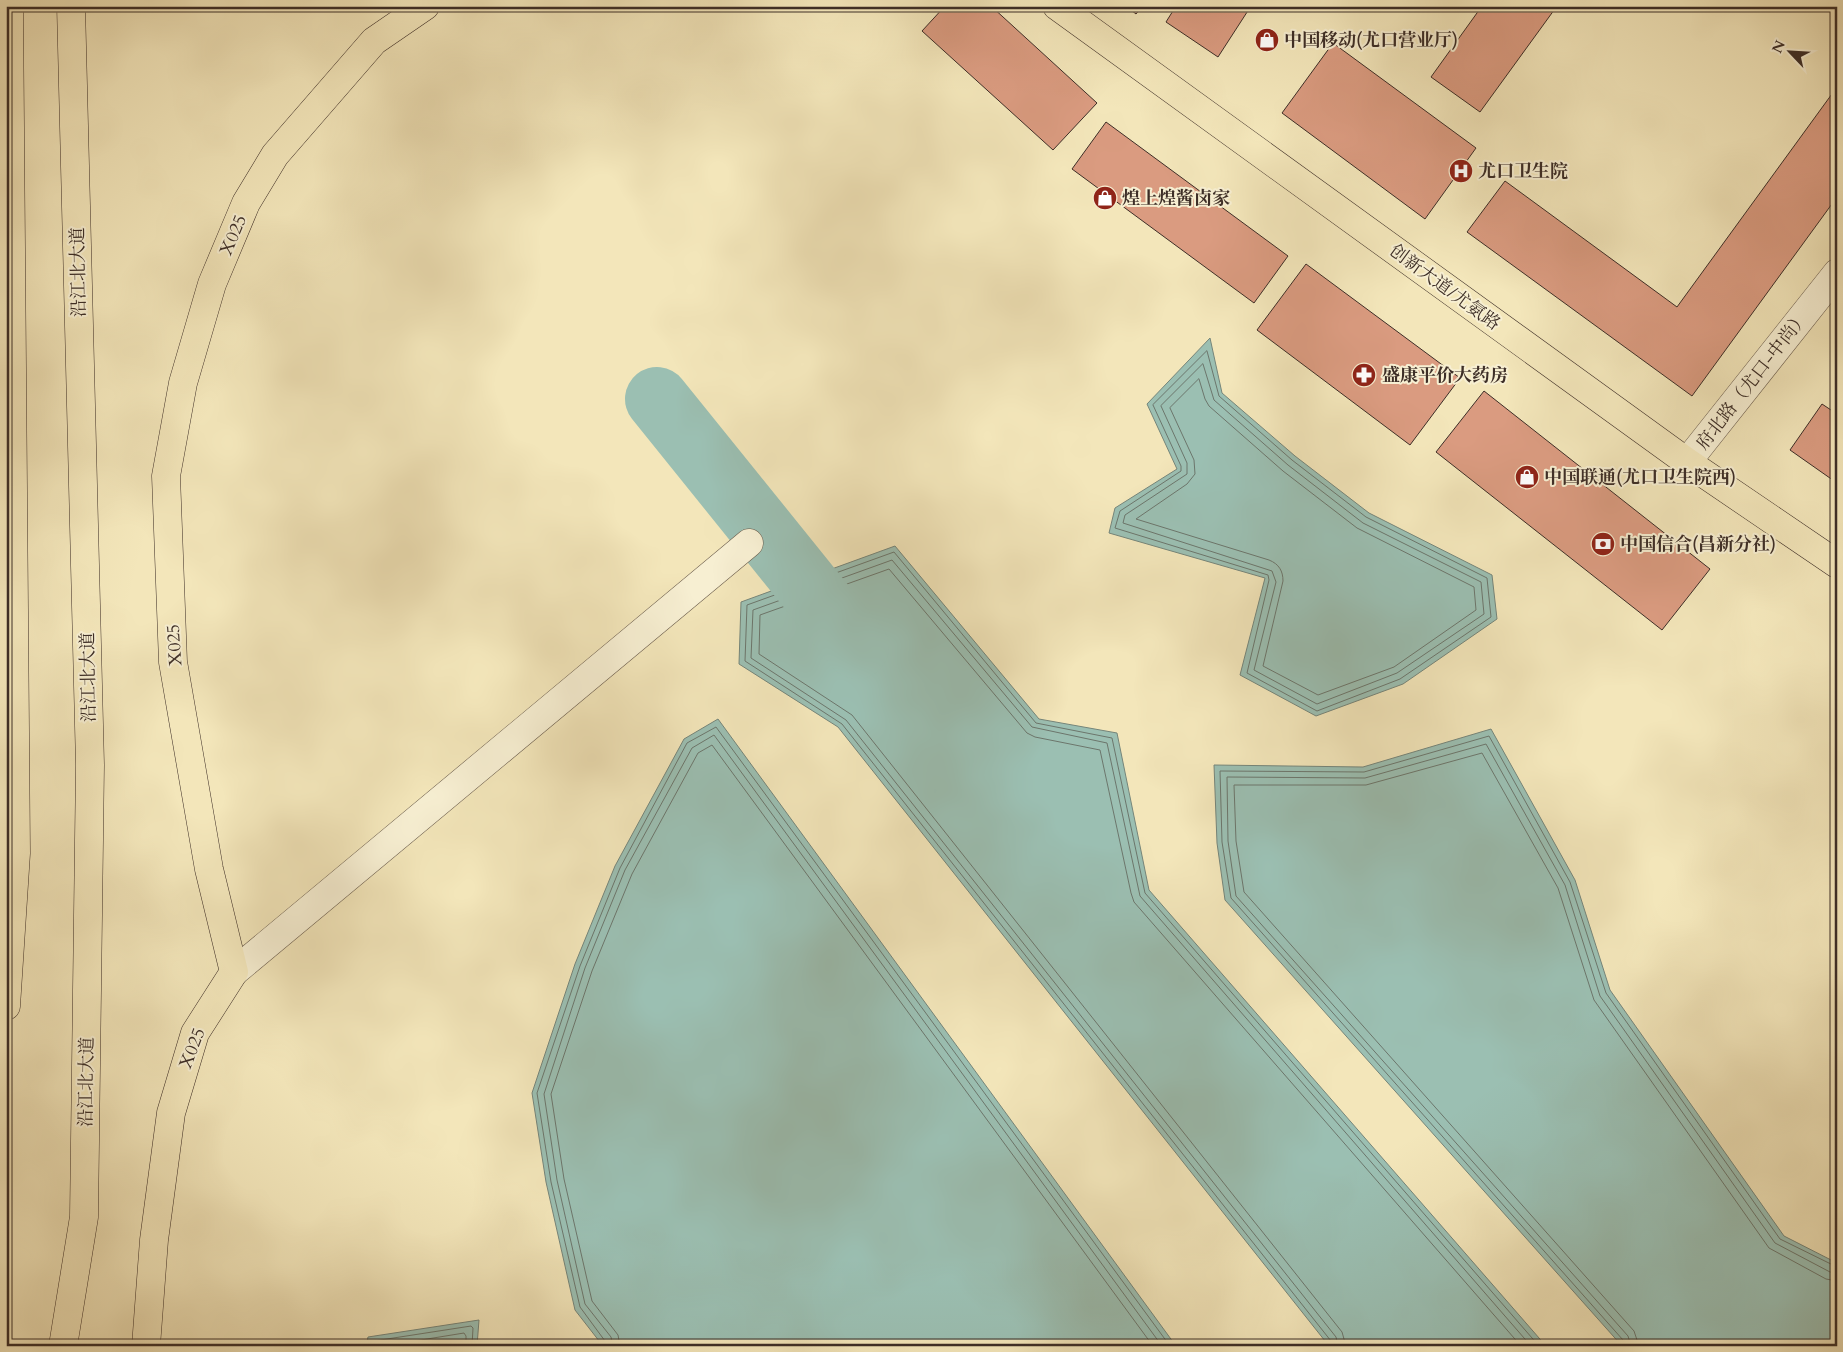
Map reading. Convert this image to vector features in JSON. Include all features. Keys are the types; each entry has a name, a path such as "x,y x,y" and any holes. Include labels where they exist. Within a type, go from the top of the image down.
{"main road":[{"path":"6,1006 16,853 9,6"},
{"name":"沿江北大道","path":"63,1346 84,1217 90,765 71,6"},
{"name":"X025","path":"146,1346 154,1240 170,1113 195,1033 234,972 209,869 173,662 166,476 183,383 212,284 246,203 275,155 374,41 425,6"},
{"name":"创新大道/尤氨路","path":"1057,6 1687,462 1837,564"}],"street":[{"name":"府北路（尤口-中尚）","path":"1687,462 1837,274"},
{"path":"234,972 749,543"}],"water":[{"path":"1210,338 1222,393 1295,456 1369,513 1492,575 1497,619 1403,684 1316,716 1240,675 1265,578 1109,533 1115,508 1177,469 1147,404"},
{"path":"895,546 1039,719 1117,733 1149,890 1546,1346 1329,1346 838,727 739,664 741,602"},
{"path":"718,719 1176,1346 603,1346 575,1310 546,1182 532,1093 575,964 615,866 684,739"},
{"path":"1491,729 1575,880 1610,990 1784,1236 1837,1263 1837,1346 1622,1346 1225,900 1217,843 1214,765 1363,767"},
{"path":"479,1320 477,1346 366,1346 368,1337"}],"building":[{"path":"945,6 991,6 1097,103 1053,150 922,31"},
{"path":"1126,6 1143,6 1136,14"},
{"path":"1176,6 1251,6 1218,57 1166,22"},
{"path":"1482,6 1557,6 1480,112 1431,77"},
{"path":"1333,43 1476,148 1425,219 1282,113"},
{"path":"1837,87 1837,197 1692,396 1467,232 1505,181 1677,307"},
{"path":"1106,122 1288,256 1254,303 1072,169"},
{"path":"1306,264 1460,378 1410,445 1257,330"},
{"path":"1484,391 1710,569 1662,630 1436,452"},
{"path":"1822,404 1837,414 1837,483 1790,450"}],"waterway":[{"path":"657,399 857,647"}],"place":[{"name":"中国移动(尤口营业厅)","path":"1267,40"},
{"name":"尤口卫生院","path":"1461,171"},
{"name":"煌上煌酱卤家","path":"1105,198"},
{"name":"盛康平价大药房","path":"1364,375"},
{"name":"中国联通(尤口卫生院西)","path":"1527,477"},
{"name":"中国信合(昌新分社)","path":"1603,544"}]}
